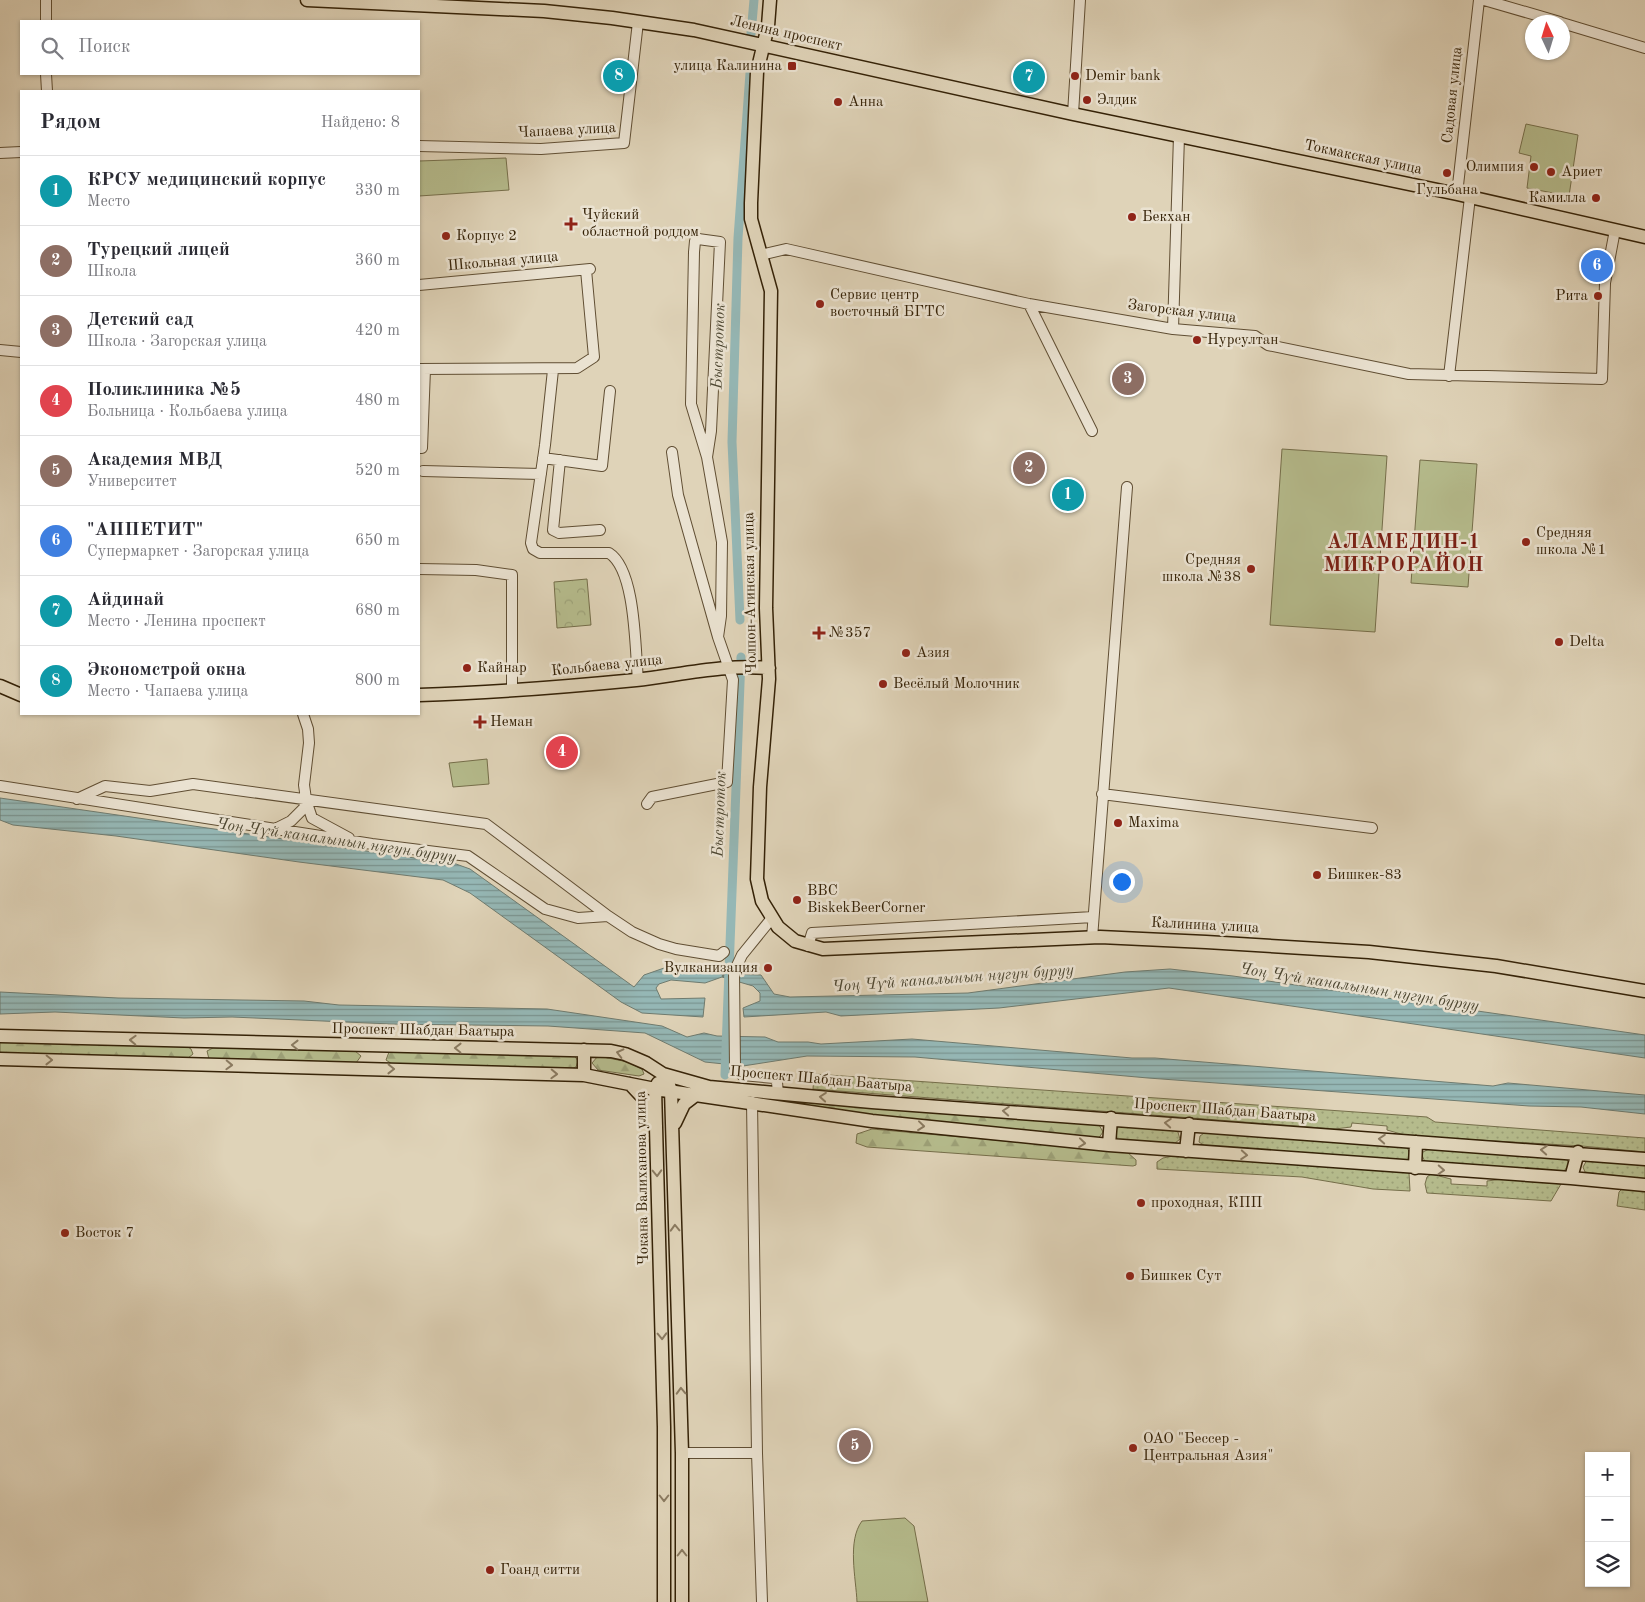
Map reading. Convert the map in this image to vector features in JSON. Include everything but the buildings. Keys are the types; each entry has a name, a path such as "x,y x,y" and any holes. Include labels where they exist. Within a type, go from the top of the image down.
{"main road":[{"name":"Ленина проспект","path":"307,0 544,11 638,22 737,39 1073,114"},
{"path":"764,46 770,0"},
{"name":"Чолпон-Атинская улица","path":"764,46 757,72 751,203 751,219 770,291 766,608 769,668 756,866 759,892 772,918"},
{"name":"Токмакская улица","path":"1073,114 1458,194 1645,238"},
{"name":"Кольбаева улица","path":"420,695 512,691 638,680 732,668 769,668"},
{"path":"0,686 20,695"},
{"name":"Калинина улица","path":"772,918 787,935 808,946 838,950 1092,938 1369,952 1496,966 1645,991"},
{"name":"Проспект Шабдан Баатыра","path":"0,1036 584,1050 625,1054 646,1063 663,1074 709,1087 778,1094 1416,1142 1578,1152 1645,1159"},
{"path":"199,1064 200,1042"},
{"path":"371,1069 372,1046"},
{"path":"584,1050 584,1075"},
{"name":"Проспект Шабдан Баатыра","path":"0,1059 584,1075 628,1082 655,1089 872,1121 1109,1146 1571,1178 1645,1185"},
{"path":"628,1082 638,1082 647,1076 646,1063"},
{"name":"Чокана Валиханова улица","path":"663,1074 655,1089 664,1427 664,1602"},
{"name":"Чокана Валиханова улица","path":"663,1074 671,1090 682,1453 682,1602"},
{"path":"628,1082 644,1099 656,1132"},
{"path":"672,1132 680,1110 690,1098 697,1094"},
{"path":"1109,1146 1111,1118"},
{"path":"1186,1151 1189,1124"},
{"path":"1415,1168 1416,1142"},
{"path":"1571,1178 1578,1152"}],"street":[{"path":"46,0 46,20"},
{"path":"1073,114 1080,0"},
{"name":"Садовая улица","path":"1458,194 1479,0"},
{"path":"1484,0 1534,15"},
{"name":"Чапаева улица","path":"420,146 541,149 624,143 638,22"},
{"path":"1570,26 1645,48"},
{"path":"46,75 47,90"},
{"path":"1173,329 1178,136"},
{"path":"0,153 20,152"},
{"path":"1450,376 1470,197"},
{"name":"Загорская улица","path":"761,255 786,249 1029,304 1173,329 1255,336 1268,345 1400,372 1450,376 1602,379 1605,283 1615,230"},
{"path":"707,457 711,431 720,242 698,240 695,241 694,252 690,404 707,457 722,542 721,616 718,637"},
{"name":"Школьная улица","path":"420,285 588,269 594,357 577,368 553,370"},
{"path":"1029,304 1092,431"},
{"path":"0,350 20,352"},
{"path":"420,448 422,448 422,369 553,370 531,543 533,549 540,554 609,553 616,558 627,582 630,598 638,680"},
{"path":"543,458 602,466 610,391"},
{"path":"647,804 652,797 727,782 733,680 732,668 718,637 678,495 672,452"},
{"path":"560,460 553,530 559,533 600,530"},
{"path":"422,471 541,474"},
{"path":"1092,938 1126,487"},
{"path":"420,569 476,570 512,575 512,691"},
{"path":"303,715 308,729 309,744 304,785 312,818 356,841"},
{"path":"78,799 105,786 150,791 193,784 486,824 632,932 659,944 719,956 724,952"},
{"path":"0,786 275,829 468,856 545,909 578,918 608,916"},
{"path":"1102,794 1372,828"},
{"path":"275,829 291,821 304,808 306,799"},
{"path":"808,946 812,933 1093,917"},
{"path":"772,918 742,955 734,972 735,1067 742,1075 774,1078 777,1082 778,1094"},
{"path":"752,1102 757,1453 762,1602"},
{"path":"682,1453 757,1453"}],"green space":[{"name":"Ариет","path":"1526,124 1578,135 1569,196 1527,188 1531,156 1519,153"},
{"path":"506,158 509,190 420,196 420,161"},
{"path":"1282,449 1387,456 1375,632 1270,625"},
{"path":"1420,460 1477,464 1468,587 1411,583"},
{"path":"587,579 591,625 557,628 554,582"},
{"path":"487,759 489,784 453,787 449,763"},
{"path":"0,1042 188,1047 193,1054 188,1058 0,1054"},
{"path":"213,1048 355,1051 361,1056 356,1063 209,1059 207,1051"},
{"path":"389,1052 574,1055 578,1061 576,1067 573,1068 392,1064 386,1060"},
{"path":"598,1056 628,1062 642,1069 644,1074 639,1076 598,1070 592,1063"},
{"path":"814,1074 1427,1117 1435,1122 1645,1138 1645,1152 1582,1146 1408,1136 1387,1130 1387,1126 1352,1123 1351,1127 1335,1129 813,1089"},
{"path":"795,1101 1098,1123 1103,1132 1098,1139 918,1122 796,1104"},
{"path":"1118,1125 1177,1129 1180,1139 1174,1144 1119,1141 1115,1135"},
{"path":"872,1129 1127,1152 1136,1160 1136,1165 867,1147 856,1143 857,1134"},
{"path":"1207,1131 1407,1147 1410,1154 1407,1162 1205,1146 1199,1142 1200,1136"},
{"path":"1429,1149 1567,1158 1569,1165 1563,1172 1425,1162 1421,1153"},
{"path":"1173,1156 1406,1172 1409,1173 1410,1191 1373,1189 1302,1177 1157,1169 1157,1162 1163,1158"},
{"path":"1587,1160 1645,1165 1645,1179 1585,1172 1583,1167"},
{"path":"1431,1174 1451,1179 1451,1184 1487,1186 1487,1181 1503,1179 1561,1184 1551,1201 1427,1193 1425,1184 1427,1177"},
{"path":"1623,1188 1645,1190 1645,1210 1617,1206 1619,1192"},
{"path":"905,1518 914,1526 928,1602 857,1602 854,1549 857,1529 862,1521"}],"water":[{"path":"0,798 456,864 470,869 634,987 644,975 667,967 711,968 722,974 761,975 774,994 790,997 968,993 1125,972 1170,969 1233,976 1645,1035 1645,1058 1169,988 999,1008 841,1016 826,1012 744,1017 743,1008 760,1001 760,993 753,986 722,977 705,983 671,980 659,984 656,988 661,999 705,998 703,1017 642,1013 621,1002 470,893 443,880 116,836 13,825 0,820"},
{"path":"0,992 118,998 304,1001 339,1005 547,1009 662,1026 687,1037 704,1033 717,1036 765,1037 778,1042 821,1044 912,1039 1493,1086 1508,1083 1645,1095 1645,1114 1581,1107 1529,1106 1148,1078 915,1057 807,1056 743,1066 705,1062 645,1033 548,1026 391,1024 55,1012 0,1014"}],"waterway":[{"name":"Быстроток","path":"751,34 754,0"},
{"name":"Быстроток","path":"740,620 732,442 738,238 750,73"},
{"name":"Быстроток","path":"725,1075 741,657"},
{"name":"Чоң Чүй каналынын нугун буруу","path":"723,976 728,971"}],"place":[{"name":"улица Калинина","path":"792,66"},
{"name":"Экономстрой окна","path":"619,76"},
{"name":"Demir bank","path":"1075,76"},
{"name":"Айдинай","path":"1029,77"},
{"name":"Элдик","path":"1087,100"},
{"name":"Анна","path":"838,102"},
{"name":"Олимпия","path":"1534,167"},
{"name":"Ариет","path":"1551,172"},
{"name":"Гульбана","path":"1447,173"},
{"name":"Камилла","path":"1596,198"},
{"name":"Бекхан","path":"1132,217"},
{"name":"Чуйский областной роддом","path":"571,224"},
{"name":"Корпус 2","path":"446,236"},
{"name":"\"АППЕТИТ\"","path":"1597,266"},
{"name":"Рита","path":"1598,296"},
{"name":"Сервис центр восточный БГТС","path":"820,304"},
{"name":"Нурсултан","path":"1197,340"},
{"name":"Детский сад","path":"1128,379"},
{"name":"Турецкий лицей","path":"1029,468"},
{"name":"КРСУ медицинский корпус","path":"1068,495"},
{"name":"Средняя школа №1","path":"1526,542"},
{"name":"Средняя школа №38","path":"1251,569"},
{"name":"№357","path":"819,633"},
{"name":"Delta","path":"1559,642"},
{"name":"Азия","path":"906,653"},
{"name":"Кайнар","path":"467,668"},
{"name":"Весёлый Молочник","path":"883,684"},
{"name":"Неман","path":"480,722"},
{"name":"Поликлиника №5","path":"562,752"},
{"name":"Maxima","path":"1118,823"},
{"name":"Бишкек-83","path":"1317,875"},
{"name":"BBC BiskekBeerCorner","path":"797,900"},
{"name":"Вулканизация","path":"768,968"},
{"name":"проходная, КПП","path":"1141,1203"},
{"name":"Восток 7","path":"65,1233"},
{"name":"Бишкек Сут","path":"1130,1276"},
{"name":"Академия МВД","path":"855,1446"},
{"name":"ОАО \"Бессер - Центральная Азия\"","path":"1133,1448"},
{"name":"Гоанд ситти","path":"490,1570"}],"district":[{"name":"АЛАМЕДИН-1 МИКРОРАЙОН","path":"1404,554"}]}
